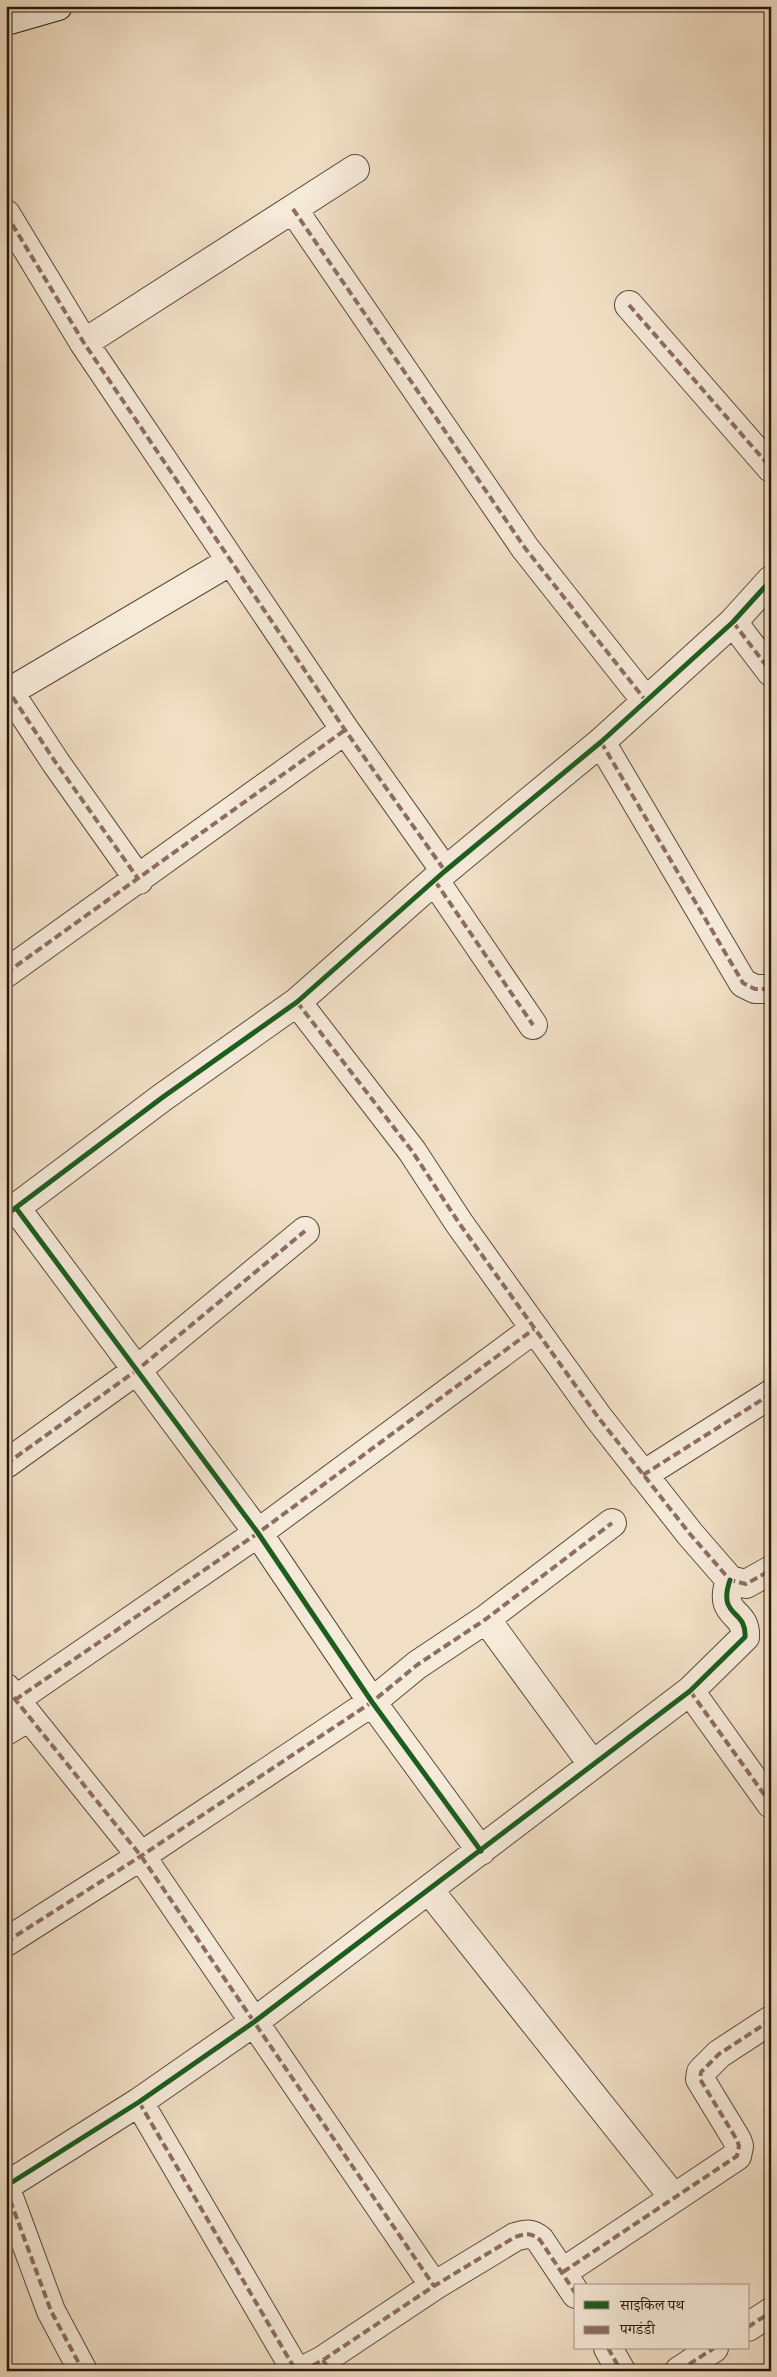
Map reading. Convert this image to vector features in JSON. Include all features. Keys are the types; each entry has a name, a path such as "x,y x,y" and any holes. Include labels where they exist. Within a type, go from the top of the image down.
{"street":[{"path":"6,21 58,6"},
{"path":"84,343 355,169"},
{"path":"293,209 525,548 646,701"},
{"path":"6,214 84,343 345,730 533,1024"},
{"path":"629,305 771,468"},
{"path":"139,880 56,763 8,689 231,562"},
{"path":"481,1851 372,1702 258,1533 137,1370 11,1212 163,1097 297,1002 440,876 601,742 733,622 771,580"},
{"path":"733,622 771,672"},
{"path":"6,973 139,880 345,730"},
{"path":"601,742 743,983 755,989 771,989"},
{"path":"297,1002 412,1151 534,1329 643,1475 690,1534 730,1580 746,1584 771,1570"},
{"path":"6,1464 137,1370 305,1231"},
{"path":"434,2286 141,1856 14,1709 258,1533 534,1329"},
{"path":"643,1475 771,1394"},
{"path":"6,1942 141,1856 372,1702 417,1666 486,1619 612,1523"},
{"path":"83,2371 51,2311 6,2187 139,2102 254,2022 690,1691 745,1637 743,1624 728,1606 726,1600 730,1580"},
{"path":"486,1619 592,1764"},
{"path":"690,1691 771,1804"},
{"path":"429,1890 674,2198"},
{"path":"318,2367 434,2286 515,2238 527,2234 535,2235 569,2283 674,2198 737,2156 739,2152 737,2140 700,2079 701,2072 719,2054 771,2020"},
{"path":"139,2102 296,2371"},
{"path":"750,2326 771,2312"},
{"path":"609,2350 621,2371"},
{"path":"679,2371 711,2350"}],"marked path":[{"path":"293,209 525,548 646,701"},
{"path":"6,214 84,343 345,730 445,871"},
{"path":"629,305 771,468"},
{"path":"733,622 771,672"},
{"path":"6,687 56,763 139,880"},
{"path":"6,973 345,730"},
{"path":"601,742 743,983 755,989 771,989"},
{"path":"435,881 533,1025"},
{"path":"297,1002 412,1151 459,1223 598,1417 690,1534 730,1580 746,1584 771,1570"},
{"path":"6,1464 137,1370 305,1231"},
{"path":"15,1700 258,1533 534,1329"},
{"path":"643,1475 771,1394"},
{"path":"6,1942 141,1856 372,1702 417,1665 486,1619 612,1523"},
{"path":"6,1688 141,1856 434,2286"},
{"path":"690,1691 771,1804"},
{"path":"563,2272 737,2156 739,2146 737,2140 700,2079 701,2072 719,2054 771,2020"},
{"path":"139,2102 296,2371"},
{"path":"6,2189 51,2311 83,2371"},
{"path":"302,2371 323,2360 434,2286 515,2237 525,2235 537,2237 574,2291"},
{"path":"750,2326 771,2312"},
{"path":"609,2350 621,2371"},
{"path":"679,2371 711,2350"},
{"path":"323,2360 330,2371"}],"cycle path":[{"path":"6,1215 163,1097 297,1002 445,871 601,742 733,622 771,580"},
{"path":"16,1208 258,1533 372,1702 481,1851"},
{"path":"6,2186 139,2102 254,2022 690,1691 745,1637 742,1622 727,1601 730,1580"}]}
